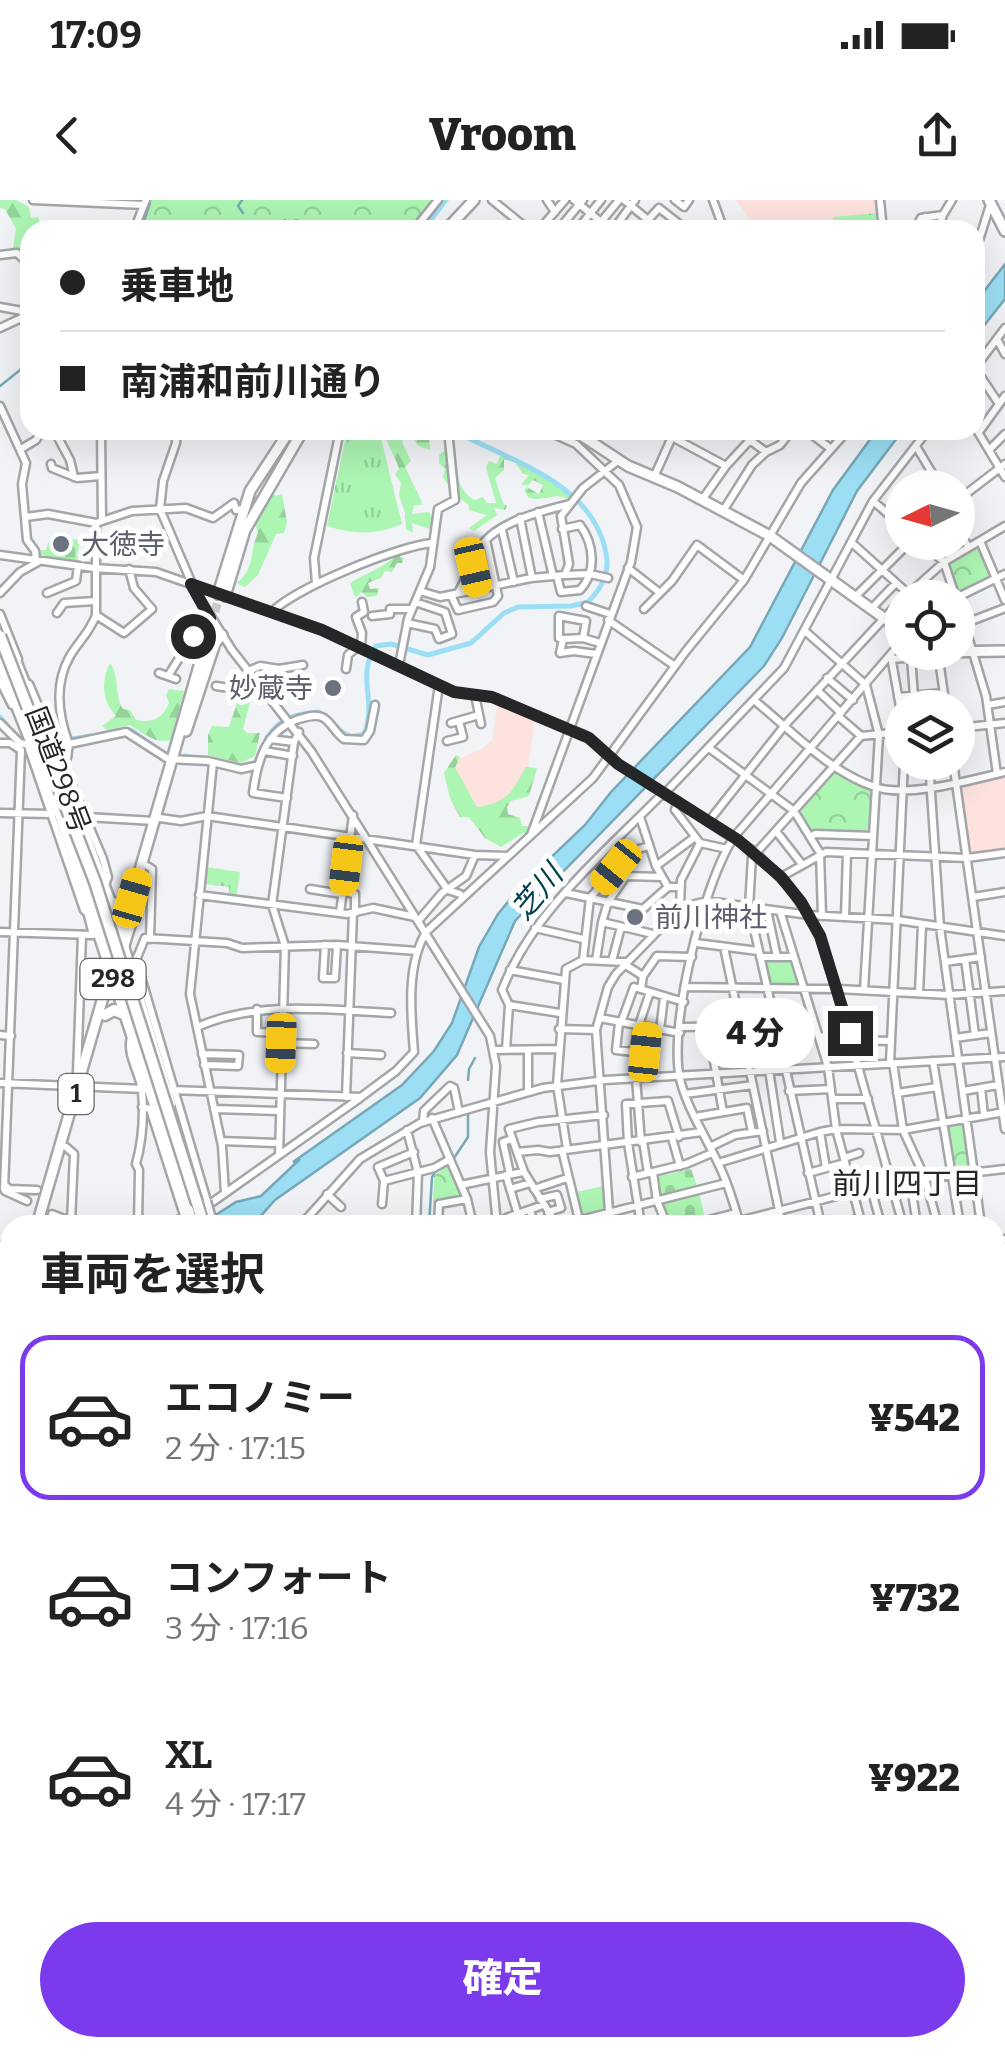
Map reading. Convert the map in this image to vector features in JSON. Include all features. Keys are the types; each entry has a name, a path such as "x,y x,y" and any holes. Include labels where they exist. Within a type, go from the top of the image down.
{"highway":[{"name":"国道298号","path":"0,625 72,803 110,916"},
{"path":"0,636 95,882 198,1215"},
{"path":"0,653 95,899 198,1215"},
{"name":"国道298号","path":"0,663 101,931"},
{"name":"298","path":"72,803 105,886 140,995 170,1104 204,1202 202,1215"},
{"name":"298","path":"55,811 190,1215"},
{"path":"110,902 122,906 132,898"},
{"path":"105,1015 117,1010 125,1013"},
{"name":"298","path":"125,1013 169,1148"}],"main road":[{"path":"450,220 466,200"},
{"path":"453,220 474,200"},
{"path":"990,201 1005,231"},
{"path":"222,595 262,470 288,440"},
{"path":"257,495 291,440"},
{"path":"589,440 619,460 773,538 885,619"},
{"path":"122,941 211,640 210,618"},
{"path":"975,653 1004,651"},
{"path":"113,977 132,898 157,820"},
{"name":"1","path":"45,1215 113,977"},
{"name":"1","path":"45,1215 113,977"}],"street":[{"path":"32,200 144,202"},
{"path":"422,220 438,200"},
{"path":"506,211 515,200"},
{"path":"547,200 554,212"},
{"path":"548,220 565,200"},
{"path":"585,220 601,200"},
{"path":"675,200 684,207 689,200"},
{"path":"923,220 942,219 952,200"},
{"path":"496,201 517,220"},
{"path":"579,201 599,220"},
{"path":"604,220 627,202 648,220 659,208 674,220"},
{"path":"0,253 10,249"},
{"path":"985,355 1005,328"},
{"path":"997,339 1005,354"},
{"path":"985,383 999,404"},
{"path":"985,421 1005,396"},
{"path":"0,406 26,462 22,484 27,540 38,560"},
{"path":"990,450 1005,434"},
{"path":"21,449 36,440"},
{"path":"59,440 74,477"},
{"path":"59,762 68,758 69,744 60,714 60,684 68,659 91,630 96,615 94,568 101,440"},
{"path":"176,440 163,481 160,509 191,584 210,618 211,640"},
{"path":"316,583 314,558 338,440"},
{"path":"398,665 407,623 430,567 438,509 455,500 447,440"},
{"path":"531,836 572,730 628,568 636,533 634,517 619,485 567,440"},
{"path":"654,477 671,440"},
{"path":"678,440 726,466"},
{"path":"702,500 726,466 752,440 766,452"},
{"path":"723,511 752,466 784,440"},
{"path":"819,440 831,449"},
{"path":"188,1215 204,1208 361,1097 413,1054 411,1014 417,950 426,932 581,791 610,758 675,666 744,580 773,538 799,486 839,440"},
{"path":"506,1050 509,1005 502,990 534,928 784,668 828,578 873,501 920,440"},
{"path":"984,440 1003,465 1005,476"},
{"path":"916,446 930,470"},
{"path":"558,576 569,564 561,516 603,470 619,460"},
{"path":"51,464 74,477 101,476"},
{"path":"975,487 1003,465"},
{"path":"873,501 885,512"},
{"path":"26,517 48,514 99,522 132,511 194,508 213,518 234,503 236,510 249,508"},
{"path":"486,540 498,596 494,602 458,610 455,594 486,540 520,518 571,504"},
{"path":"538,512 561,592 580,590 590,574 591,550 586,533 580,524 562,529"},
{"path":"520,518 532,578"},
{"path":"975,544 1005,526"},
{"path":"502,530 514,582"},
{"path":"980,541 1005,600"},
{"path":"850,542 892,580"},
{"path":"272,612 316,583 404,550 434,544"},
{"path":"644,608 672,581 696,545 744,580"},
{"path":"0,555 156,572 360,647 460,694 492,697 589,738 618,764 755,853 781,877 820,936 900,1215"},
{"path":"0,592 38,560"},
{"path":"856,597 893,560"},
{"path":"942,560 950,580"},
{"path":"925,580 948,560"},
{"path":"471,565 478,588"},
{"path":"46,592 76,581 78,566"},
{"path":"628,568 660,593"},
{"path":"96,615 124,633 152,609 134,588 129,569"},
{"path":"420,591 440,597 532,578 590,574 608,578"},
{"path":"975,590 1005,574"},
{"path":"871,608 885,594"},
{"path":"57,613 64,602 95,601"},
{"path":"346,670 348,655 360,647 362,633 356,617 364,612 362,602"},
{"path":"0,604 22,669"},
{"path":"372,616 390,614 390,608 413,606 445,612 452,634 439,638 435,628 407,623"},
{"path":"586,606 609,617 675,666"},
{"path":"975,620 1005,608"},
{"path":"0,614 59,762 86,817 108,874 105,886"},
{"path":"709,822 785,725 885,615"},
{"path":"582,638 586,621 559,616 559,638 600,643"},
{"path":"805,631 866,685 879,735 864,990"},
{"path":"159,673 172,677 193,636 211,640 250,672 298,732 482,1019 494,1050 490,1178 495,1215"},
{"path":"563,639 560,653 596,654"},
{"path":"1004,651 1005,663"},
{"path":"755,701 834,766 876,788 903,790 956,783 1001,773 975,660"},
{"path":"736,1215 679,1076 686,986 706,901 734,838 885,664"},
{"path":"216,686 230,688 260,666 279,669 303,665"},
{"path":"0,678 55,811 0,813"},
{"path":"828,678 853,700"},
{"path":"440,685 416,846 448,890 460,894"},
{"path":"817,690 861,736"},
{"path":"448,741 463,737 462,733 471,728 459,721 480,720 475,694"},
{"path":"988,706 1005,702"},
{"path":"287,798 254,793 255,766 277,730 288,719 318,716 344,739 364,740 375,706"},
{"path":"0,723 28,746"},
{"path":"975,726 1005,723"},
{"path":"69,744 126,732 158,755 213,762 240,770 255,766"},
{"path":"279,1155 285,946 272,905 298,732"},
{"path":"818,1215 749,906 752,856 861,736 885,734"},
{"path":"270,738 294,742"},
{"path":"0,743 21,750 11,1036 4,1083 3,1188"},
{"path":"709,748 794,811 820,853 822,916"},
{"path":"264,752 293,756"},
{"path":"995,758 1005,755"},
{"path":"213,762 190,994 221,1141 224,1193"},
{"path":"903,780 892,1064 903,1130 925,1178 935,1215"},
{"path":"930,780 940,927 980,1215"},
{"path":"956,780 1005,1128"},
{"path":"678,801 675,810 698,840 726,849"},
{"path":"340,913 353,815"},
{"path":"86,817 181,821 207,816 475,855 509,856"},
{"path":"640,816 656,866 668,887"},
{"path":"776,831 801,864"},
{"path":"624,834 632,850"},
{"path":"810,836 873,836"},
{"path":"656,866 698,840"},
{"path":"680,908 680,887 698,840"},
{"path":"583,960 590,898 632,850 650,846"},
{"path":"781,877 820,853 967,858 1005,852"},
{"path":"845,917 847,853"},
{"path":"418,919 466,876 475,855"},
{"path":"146,866 152,870 147,938 136,960 140,995 174,1091 204,1202"},
{"path":"616,867 626,876 661,877"},
{"path":"596,960 608,902 626,876"},
{"path":"566,893 646,908 668,887 680,887"},
{"path":"310,889 355,895 346,1097"},
{"path":"973,898 1005,892"},
{"path":"199,895 340,913 374,908 418,919"},
{"path":"608,1215 596,1030 608,988 625,963 680,908 706,901 809,915 897,920 1005,936"},
{"path":"766,909 777,957"},
{"path":"780,911 828,1067 836,1129 859,1215"},
{"path":"0,932 82,936 93,934 91,917"},
{"path":"602,922 652,934"},
{"path":"920,994 922,924"},
{"path":"612,961 621,927"},
{"path":"534,928 583,939"},
{"path":"81,1083 77,1074 82,936"},
{"path":"147,938 227,943 242,948 337,945 417,950"},
{"path":"696,943 794,957"},
{"path":"325,945 323,978 336,978 337,945"},
{"path":"724,947 754,1071"},
{"path":"641,989 643,976 657,956 692,957"},
{"path":"945,962 981,957"},
{"path":"965,959 976,1035"},
{"path":"578,1215 567,1178 557,1084 564,980 571,964 583,960 625,963 643,976"},
{"path":"510,970 564,980"},
{"path":"686,986 950,995 1005,992"},
{"path":"650,992 634,1052 617,1051 620,1023 634,987 684,1002"},
{"path":"660,1031 664,997"},
{"path":"509,1005 560,1013"},
{"path":"196,1027 227,1014 257,1009 391,1012"},
{"path":"257,1009 258,1032 282,1034"},
{"path":"600,1018 660,1031 775,1026"},
{"path":"559,1028 596,1030"},
{"path":"708,1028 723,1112"},
{"path":"756,1028 753,1085 781,1215"},
{"path":"648,1029 637,1102 642,1142 663,1215"},
{"path":"955,1038 1004,1033"},
{"path":"0,1035 11,1036"},
{"path":"131,1037 129,1046 144,1089 140,1152 136,1160 138,1215"},
{"path":"818,1037 891,1041"},
{"path":"281,1043 314,1044"},
{"path":"494,1050 558,1049"},
{"path":"528,1050 528,1092"},
{"path":"347,1053 380,1055"},
{"path":"202,1054 238,1055 238,1066 204,1065"},
{"path":"309,1215 367,1153 407,1130 427,1120 557,1084 1005,1057"},
{"path":"933,1061 958,1215"},
{"path":"769,1070 780,1142"},
{"path":"4,1083 81,1083 144,1089"},
{"path":"684,1094 753,1085"},
{"path":"459,1112 454,1088 450,1086 424,1111 450,1159 470,1215"},
{"path":"962,1091 998,1086"},
{"path":"897,1093 937,1087"},
{"path":"981,1088 984,1115"},
{"path":"789,1091 831,1089"},
{"path":"174,1091 361,1097"},
{"path":"832,1099 868,1099"},
{"path":"638,1215 626,1104 668,1100 680,1166"},
{"path":"142,1106 150,1109 186,1211"},
{"path":"671,1112 689,1106"},
{"path":"695,1117 747,1108 752,1132"},
{"path":"214,1109 279,1111"},
{"path":"748,1113 758,1111"},
{"path":"718,1164 799,1136 836,1129 903,1130 1004,1112"},
{"path":"491,1128 604,1116"},
{"path":"510,1127 524,1172 551,1215"},
{"path":"407,1130 418,1173 416,1215"},
{"path":"632,1177 680,1166 735,1135 762,1131"},
{"path":"516,1152 642,1142 702,1132"},
{"path":"820,1132 826,1168"},
{"path":"512,1139 503,1142 518,1214"},
{"path":"221,1141 277,1143"},
{"path":"66,1147 74,1154 70,1215"},
{"path":"382,1204 384,1181 378,1167 414,1152"},
{"path":"808,1173 859,1154"},
{"path":"384,1181 418,1173 450,1159"},
{"path":"761,1215 891,1182 1005,1169"},
{"path":"461,1185 524,1172"},
{"path":"510,1189 567,1178"},
{"path":"910,1180 915,1215"},
{"path":"597,1215 726,1183"},
{"path":"3,1188 37,1190"},
{"path":"3,1188 27,1201"},
{"path":"871,1188 878,1215"},
{"path":"327,1194 341,1207"},
{"path":"439,1215 440,1204 467,1200"},
{"path":"515,1215 544,1206"},
{"path":"530,1210 532,1215"}],"shaded area":[{"path":"736,200 877,200 879,220 751,220"},
{"path":"498,702 535,720 528,766 521,789 473,818 454,770 460,759 492,740"},
{"path":"1005,774 1005,850 971,856 960,786"}],"green space":[{"path":"0,200 16,200 29,207 31,218 38,217 39,220 20,220 20,252 13,248 16,229 5,209 0,208"},
{"path":"152,200 434,200 418,220 144,220"},
{"path":"877,213 878,220 833,220"},
{"path":"345,440 381,440 402,524 365,532 327,526"},
{"path":"387,440 403,440 411,461 405,467 422,502 414,505 412,514 429,512 432,519 438,520 441,533 412,523 413,533 406,529 399,495 401,483 395,474 399,469"},
{"path":"415,440 429,440 430,450 418,446"},
{"path":"445,450 464,491 475,500 483,497 487,503 496,503 486,467 489,461 497,464 502,451 573,493 570,500 558,496 528,497 524,490 527,487 539,494 543,485 533,480 521,485 529,475 523,474 515,462 504,459 504,470 495,478 507,506 505,510 494,508 497,515 474,531 469,528 487,515 469,510 469,505 445,481 439,455"},
{"path":"273,493 282,494 287,522 284,533 276,534 258,575 245,587 236,583 249,566 258,533 255,524"},
{"path":"80,540 78,551 87,553 86,558 78,557 77,564 41,558 40,550 46,550 49,541"},
{"path":"979,546 991,578 975,586 975,580 953,580 947,564 975,560 975,548"},
{"path":"397,555 404,558 402,563 368,583 370,589 379,588 377,596 367,597 361,592 357,597 354,595 350,583"},
{"path":"110,663 120,703 136,720 160,716 169,703 169,689 184,691 171,740 155,739 130,725 107,730 102,726 116,716 104,692"},
{"path":"238,700 250,702 243,729 260,733 255,756 240,763 208,755 212,726 229,727"},
{"path":"456,755 460,757 455,768 477,807 503,799 526,767 537,768 529,796 511,801 507,807 508,814 520,818 522,826 531,826 529,834 523,833 501,847 485,838 469,817 460,817 444,773"},
{"path":"834,770 874,790 869,834 813,832 799,812"},
{"path":"206,867 240,872 236,899 228,898 229,887 204,884"},
{"path":"763,959 793,959 799,986 768,984"},
{"path":"963,1121 971,1169 954,1173 946,1124"},
{"path":"450,1164 464,1197 433,1203 434,1176"},
{"path":"691,1169 698,1189 660,1199 656,1174"},
{"path":"603,1186 603,1212 580,1215 573,1193"},
{"path":"699,1192 704,1215 665,1215 660,1202"}],"water":[{"path":"1005,264 1005,299 985,324 985,290"},
{"name":"芝川","path":"870,440 895,440 857,491 764,666 515,921 457,1055 420,1098 275,1200 262,1215 216,1215 236,1202 261,1196 300,1159 293,1162 402,1085 434,1051 452,1023 479,947 498,914 750,647 833,490"}],"waterway":[{"path":"242,200 238,206 243,213"},
{"path":"431,220 446,200"},
{"path":"144,220 150,203"},
{"path":"0,386 20,370"},
{"path":"339,730 351,737 364,734 369,710 367,668 376,646 391,644 428,655 471,643 504,613 518,607 588,602 604,580 606,553 598,529 584,508 546,476 474,440"},
{"path":"263,747 272,730 292,717 319,712 332,722"},
{"path":"0,717 11,730"},
{"path":"102,734 131,730 155,747"},
{"path":"60,741 91,736"},
{"path":"184,756 223,762"},
{"path":"468,1080 475,1058"},
{"path":"454,1158 468,1137 468,1114"},
{"path":"430,1215 432,1177 438,1168"}],"tunnel":[{"path":"247,510 255,494"},
{"path":"211,625 222,587"}],"place":[{"name":"大徳寺","path":"61,544"},
{"name":"妙蔵寺","path":"333,688"},
{"name":"前川神社","path":"635,917"}],"district":[{"name":"前川四丁目","path":"907,1184"}],"route":[{"path":"193,636 202,638 210,618 191,584 322,630 454,692 492,697 585,736 618,764 738,840 781,877 820,936 850,1033"}]}
